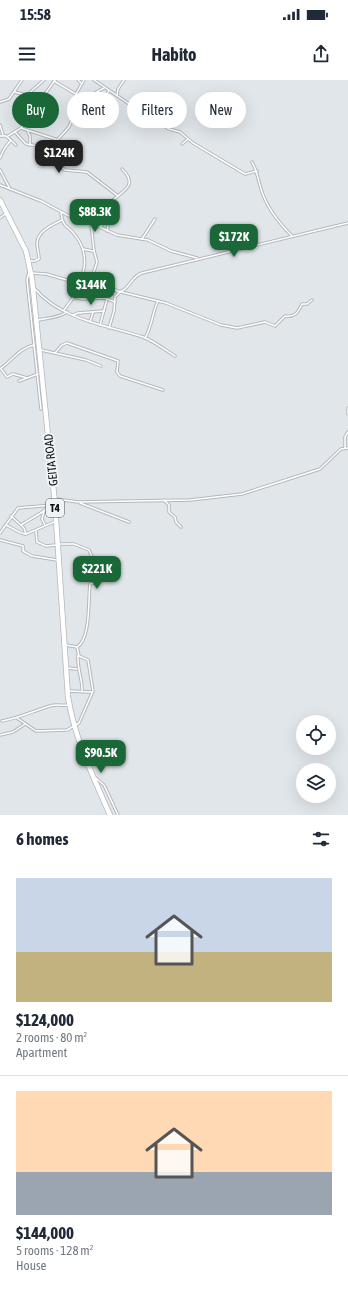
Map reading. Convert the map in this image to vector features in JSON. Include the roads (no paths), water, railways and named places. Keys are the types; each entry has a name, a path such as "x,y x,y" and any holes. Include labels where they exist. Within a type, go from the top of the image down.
{"highway":[{"name":"GEITA ROAD","path":"0,200 15,227 30,266 33,283 55,501 69,705 76,737 110,815"}],"street":[{"path":"14,92 22,80"},
{"path":"32,92 44,80"},
{"path":"46,92 55,80 73,92"},
{"path":"78,80 82,84"},
{"path":"77,92 84,80"},
{"path":"94,80 112,92"},
{"path":"118,92 124,80"},
{"path":"97,91 105,87"},
{"path":"0,102 9,98 12,94"},
{"path":"119,96 138,110 169,129 178,131 188,139 245,174 257,172"},
{"path":"0,125 3,135"},
{"path":"0,136 8,136 21,128 58,140"},
{"path":"51,158 50,149 67,128"},
{"path":"27,130 30,136 30,145"},
{"path":"15,132 30,145 38,146 68,171 87,172 118,196"},
{"path":"8,136 16,145"},
{"path":"182,144 188,139"},
{"path":"0,158 4,149 11,140"},
{"path":"252,162 257,172 267,203 293,237"},
{"path":"91,223 104,214 110,202 129,185 126,173 122,169"},
{"path":"0,170 10,189"},
{"path":"0,185 41,201 61,212 91,223 107,231 126,238 142,239 171,251 199,259"},
{"path":"0,218 6,212"},
{"path":"61,212 62,220 66,228 75,234 83,249 84,268 80,279"},
{"path":"142,239 155,219"},
{"path":"28,260 35,262 39,259 37,244 40,235 51,226 62,220"},
{"path":"95,220 102,224 101,228"},
{"path":"91,223 97,263 91,281"},
{"path":"109,328 114,311 115,297 137,274 164,266 348,223"},
{"path":"107,231 108,226"},
{"path":"83,249 94,251"},
{"path":"30,266 27,280 41,409"},
{"path":"31,273 46,274 70,280 80,279 100,282 143,298 158,301 215,323 237,328 264,322 275,326 285,316 291,317 295,315 302,304 307,304 312,300"},
{"path":"64,310 73,298 70,280"},
{"path":"73,280 80,288 77,298"},
{"path":"98,298 100,282"},
{"path":"33,283 40,294 73,316 145,338 175,356"},
{"path":"72,296 77,298 107,299 114,302"},
{"path":"100,325 107,299"},
{"path":"145,338 150,329 153,313 158,301"},
{"path":"73,316 78,313 104,311"},
{"path":"37,320 58,317 67,312"},
{"path":"90,322 93,312"},
{"path":"55,353 64,343 74,345 118,361 117,372 120,376 163,390"},
{"path":"27,378 13,374 7,377 0,369 11,361 22,348 34,345"},
{"path":"39,349 86,360 101,366"},
{"path":"19,381 38,374"},
{"path":"348,408 348,414"},
{"path":"22,525 44,511 55,501 78,502 208,499 255,491 320,469 332,456 347,448 345,437 348,432"},
{"path":"164,500 169,506 169,512 175,517 176,522 181,527"},
{"path":"78,502 129,522"},
{"path":"0,533 11,516 21,507 48,506"},
{"path":"44,511 42,520 45,525"},
{"path":"11,516 22,525 26,534"},
{"path":"6,524 21,534 26,534 56,521"},
{"path":"36,530 38,543 46,546 74,544 89,550 96,569 100,574 99,581 90,584 88,625 81,644 77,647"},
{"path":"0,540 23,546 23,552 32,556 59,560"},
{"path":"64,644 77,647"},
{"path":"77,647 78,669 82,692"},
{"path":"17,718 36,731 67,730 80,721 93,692 88,660 80,656 78,653"},
{"path":"66,667 72,670 78,669"},
{"path":"67,690 93,692"},
{"path":"2,721 17,718 31,711 37,711 50,706 69,705"},
{"path":"0,735 13,732 25,724"},
{"path":"76,737 80,742 94,775 104,785 118,815"}]}
